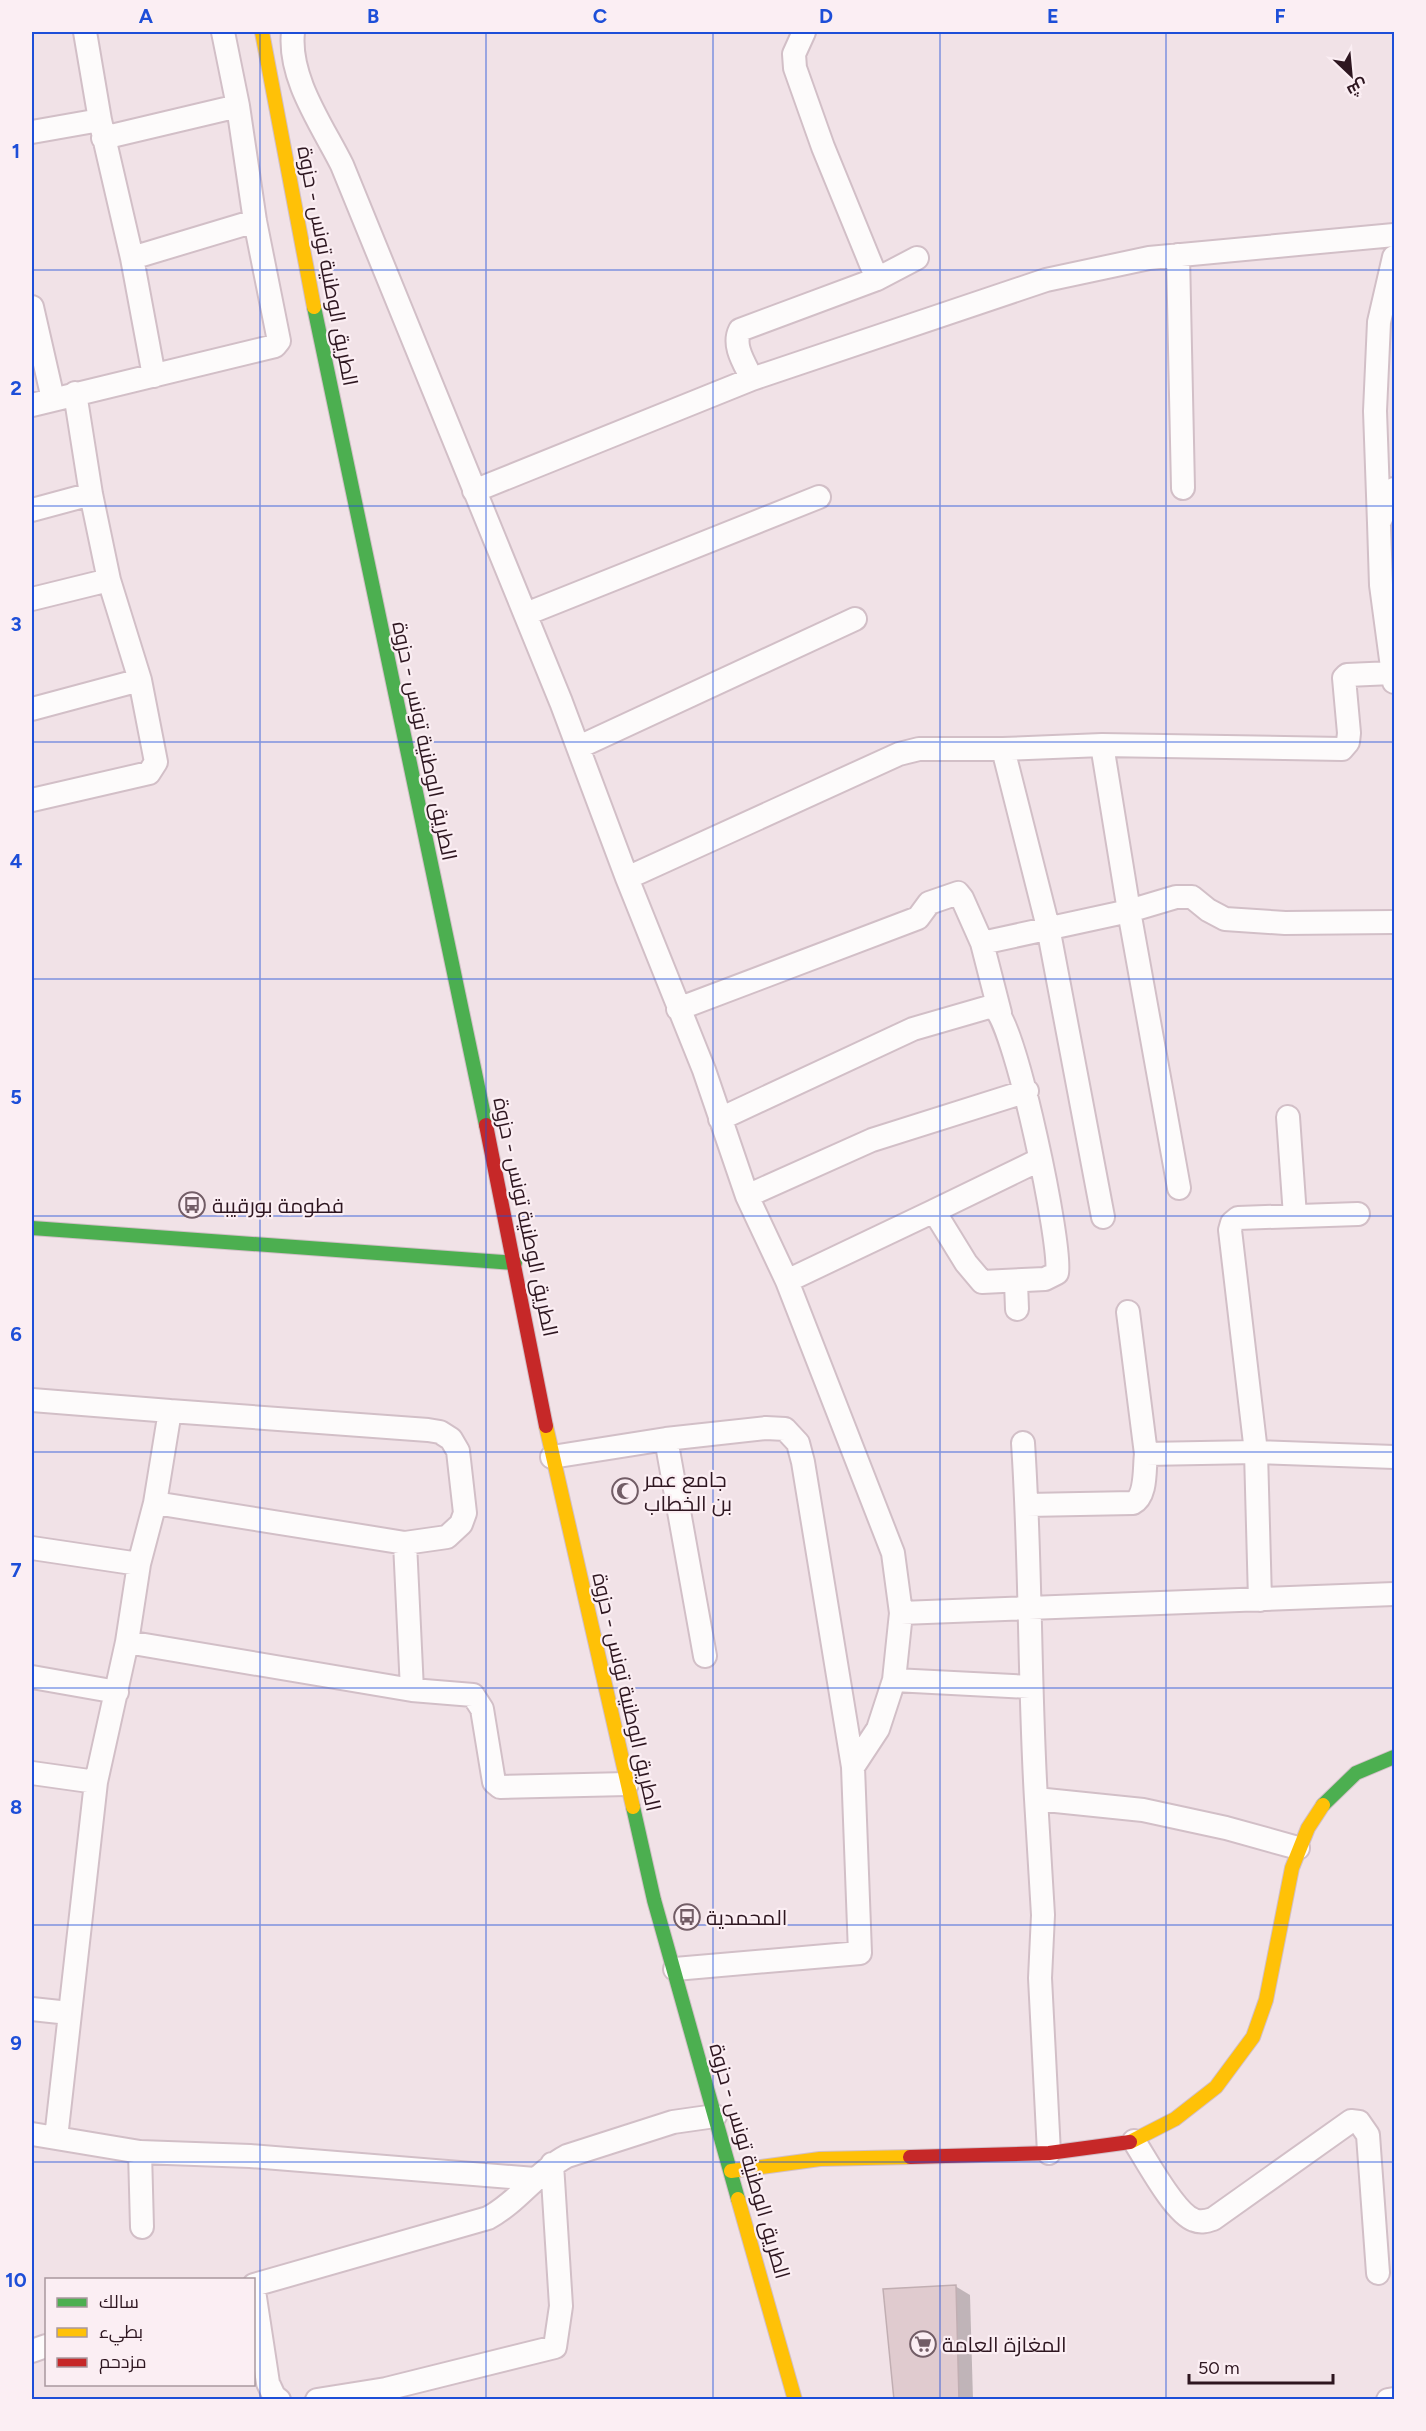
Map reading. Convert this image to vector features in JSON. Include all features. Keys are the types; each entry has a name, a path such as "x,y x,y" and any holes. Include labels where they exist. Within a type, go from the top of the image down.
{"main road":[{"name":"الطريق الوطنية تونس - حزوة","path":"262,32 324,361 515,1263 552,1457 654,1900 795,2400"},
{"path":"32,1228 515,1263"},
{"path":"730,2171 820,2158 1049,2152 1134,2141 1175,2119 1216,2087 1253,2037 1266,2000 1298,1848 1318,1809 1356,1774 1395,1757"}],"street":[{"path":"85,32 102,129 132,258 154,376"},
{"path":"32,307 42,402 277,344 279,336 255,221 238,106 223,32"},
{"path":"293,32 292,41 302,86 342,165 526,614 678,1009 704,1070 747,1196 787,1281 893,1553 901,1613 894,1680 878,1729 853,1767"},
{"path":"804,32 794,54 795,68 823,147 877,279"},
{"path":"32,132 102,129 238,106"},
{"path":"132,258 255,221"},
{"path":"474,491 752,379 1046,280 1149,258 1395,235"},
{"path":"1178,255 1183,488"},
{"path":"627,878 898,754 919,749 1003,749 1102,745 1342,749 1348,742 1349,733 1344,678 1347,675 1394,678 1379,523 1375,411 1379,322 1395,256"},
{"path":"752,379 737,348 736,341 740,330 877,279 917,258"},
{"path":"32,800 149,773 154,768 157,756 140,680 110,580 91,494 75,393"},
{"path":"1379,523 1395,489"},
{"path":"32,510 91,494"},
{"path":"526,614 819,497"},
{"path":"32,599 110,580"},
{"path":"579,747 855,619"},
{"path":"32,709 140,680"},
{"path":"1102,745 1129,911 1179,1188"},
{"path":"1003,749 1048,927 1103,1217"},
{"path":"678,1009 918,918 929,903 951,893 958,893 982,943 1000,1013 1027,1091 1055,1245 1057,1273 1045,1279 989,1284 977,1278 933,1211"},
{"path":"982,943 1129,911 1176,897 1192,897 1208,910 1225,919 1285,923 1395,922"},
{"path":"720,1119 913,1029 989,1007 1000,1013"},
{"path":"747,1196 872,1140 1027,1091"},
{"path":"1288,1117 1295,1216"},
{"path":"787,1281 1039,1160"},
{"path":"1260,1600 1256,1452 1230,1230 1232,1223 1238,1218 1358,1214"},
{"path":"1016,1282 1017,1309"},
{"path":"1027,1505 1133,1503 1139,1500 1142,1494 1146,1454 1128,1312"},
{"path":"32,1400 441,1432 451,1439 458,1451 465,1513 461,1524 447,1537 405,1543 155,1503"},
{"path":"56,2138 96,1782 117,1692 140,1564 155,1503 170,1412"},
{"path":"552,1457 666,1439 766,1428 785,1429 798,1443 853,1767 860,1953 675,1969"},
{"path":"666,1439 705,1656"},
{"path":"1023,1443 1027,1505 1030,1687 1043,1915 1040,1978 1049,2152"},
{"path":"1146,1454 1256,1452 1395,1457"},
{"path":"405,1543 412,1689"},
{"path":"32,1548 140,1564"},
{"path":"901,1613 1395,1594"},
{"path":"127,1642 412,1689 473,1695 482,1709 494,1782 500,1786 627,1784"},
{"path":"32,1677 117,1692"},
{"path":"894,1680 1030,1687"},
{"path":"32,1773 96,1782"},
{"path":"1036,1799 1143,1810 1226,1828 1298,1848"},
{"path":"32,2009 69,2013"},
{"path":"255,2285 488,2218 514,2201 552,2164 567,2156 673,2122 715,2116"},
{"path":"1134,2141 1180,2210 1191,2219 1205,2221 1351,2121 1359,2122 1368,2135 1378,2273"},
{"path":"32,2134 140,2152 250,2156 535,2180"},
{"path":"140,2152 142,2227"},
{"path":"317,2400 386,2389 555,2347 561,2306 552,2164"},
{"path":"255,2298 268,2383 274,2396 279,2400"},
{"path":"1388,2400 1395,2399"}],"building":[{"name":"المغازة العامة","path":"956,2285 959,2400 894,2400 883,2289"}],"traffic: fast":[{"path":"314,307 486,1125"},
{"path":"32,1228 515,1263"},
{"path":"1323,1805 1356,1773 1394,1757"},
{"path":"633,1807 654,1900 738,2199"}],"traffic: slow":[{"path":"262,32 314,307"},
{"path":"546,1426 633,1807"},
{"path":"1130,2142 1175,2119 1216,2087 1253,2037 1266,2000 1292,1868 1308,1828 1323,1805"},
{"path":"731,2171 820,2159 910,2157"},
{"path":"738,2199 795,2400"}],"traffic: jam":[{"path":"486,1125 546,1426"},
{"path":"910,2157 1049,2153 1130,2142"}],"place":[{"name":"فطومة بورقيبة","path":"192,1205"},
{"name":"جامع عمر بن الخطاب","path":"625,1491"},
{"name":"المحمدية","path":"687,1917"},
{"name":"المغازة العامة","path":"923,2344"}]}
